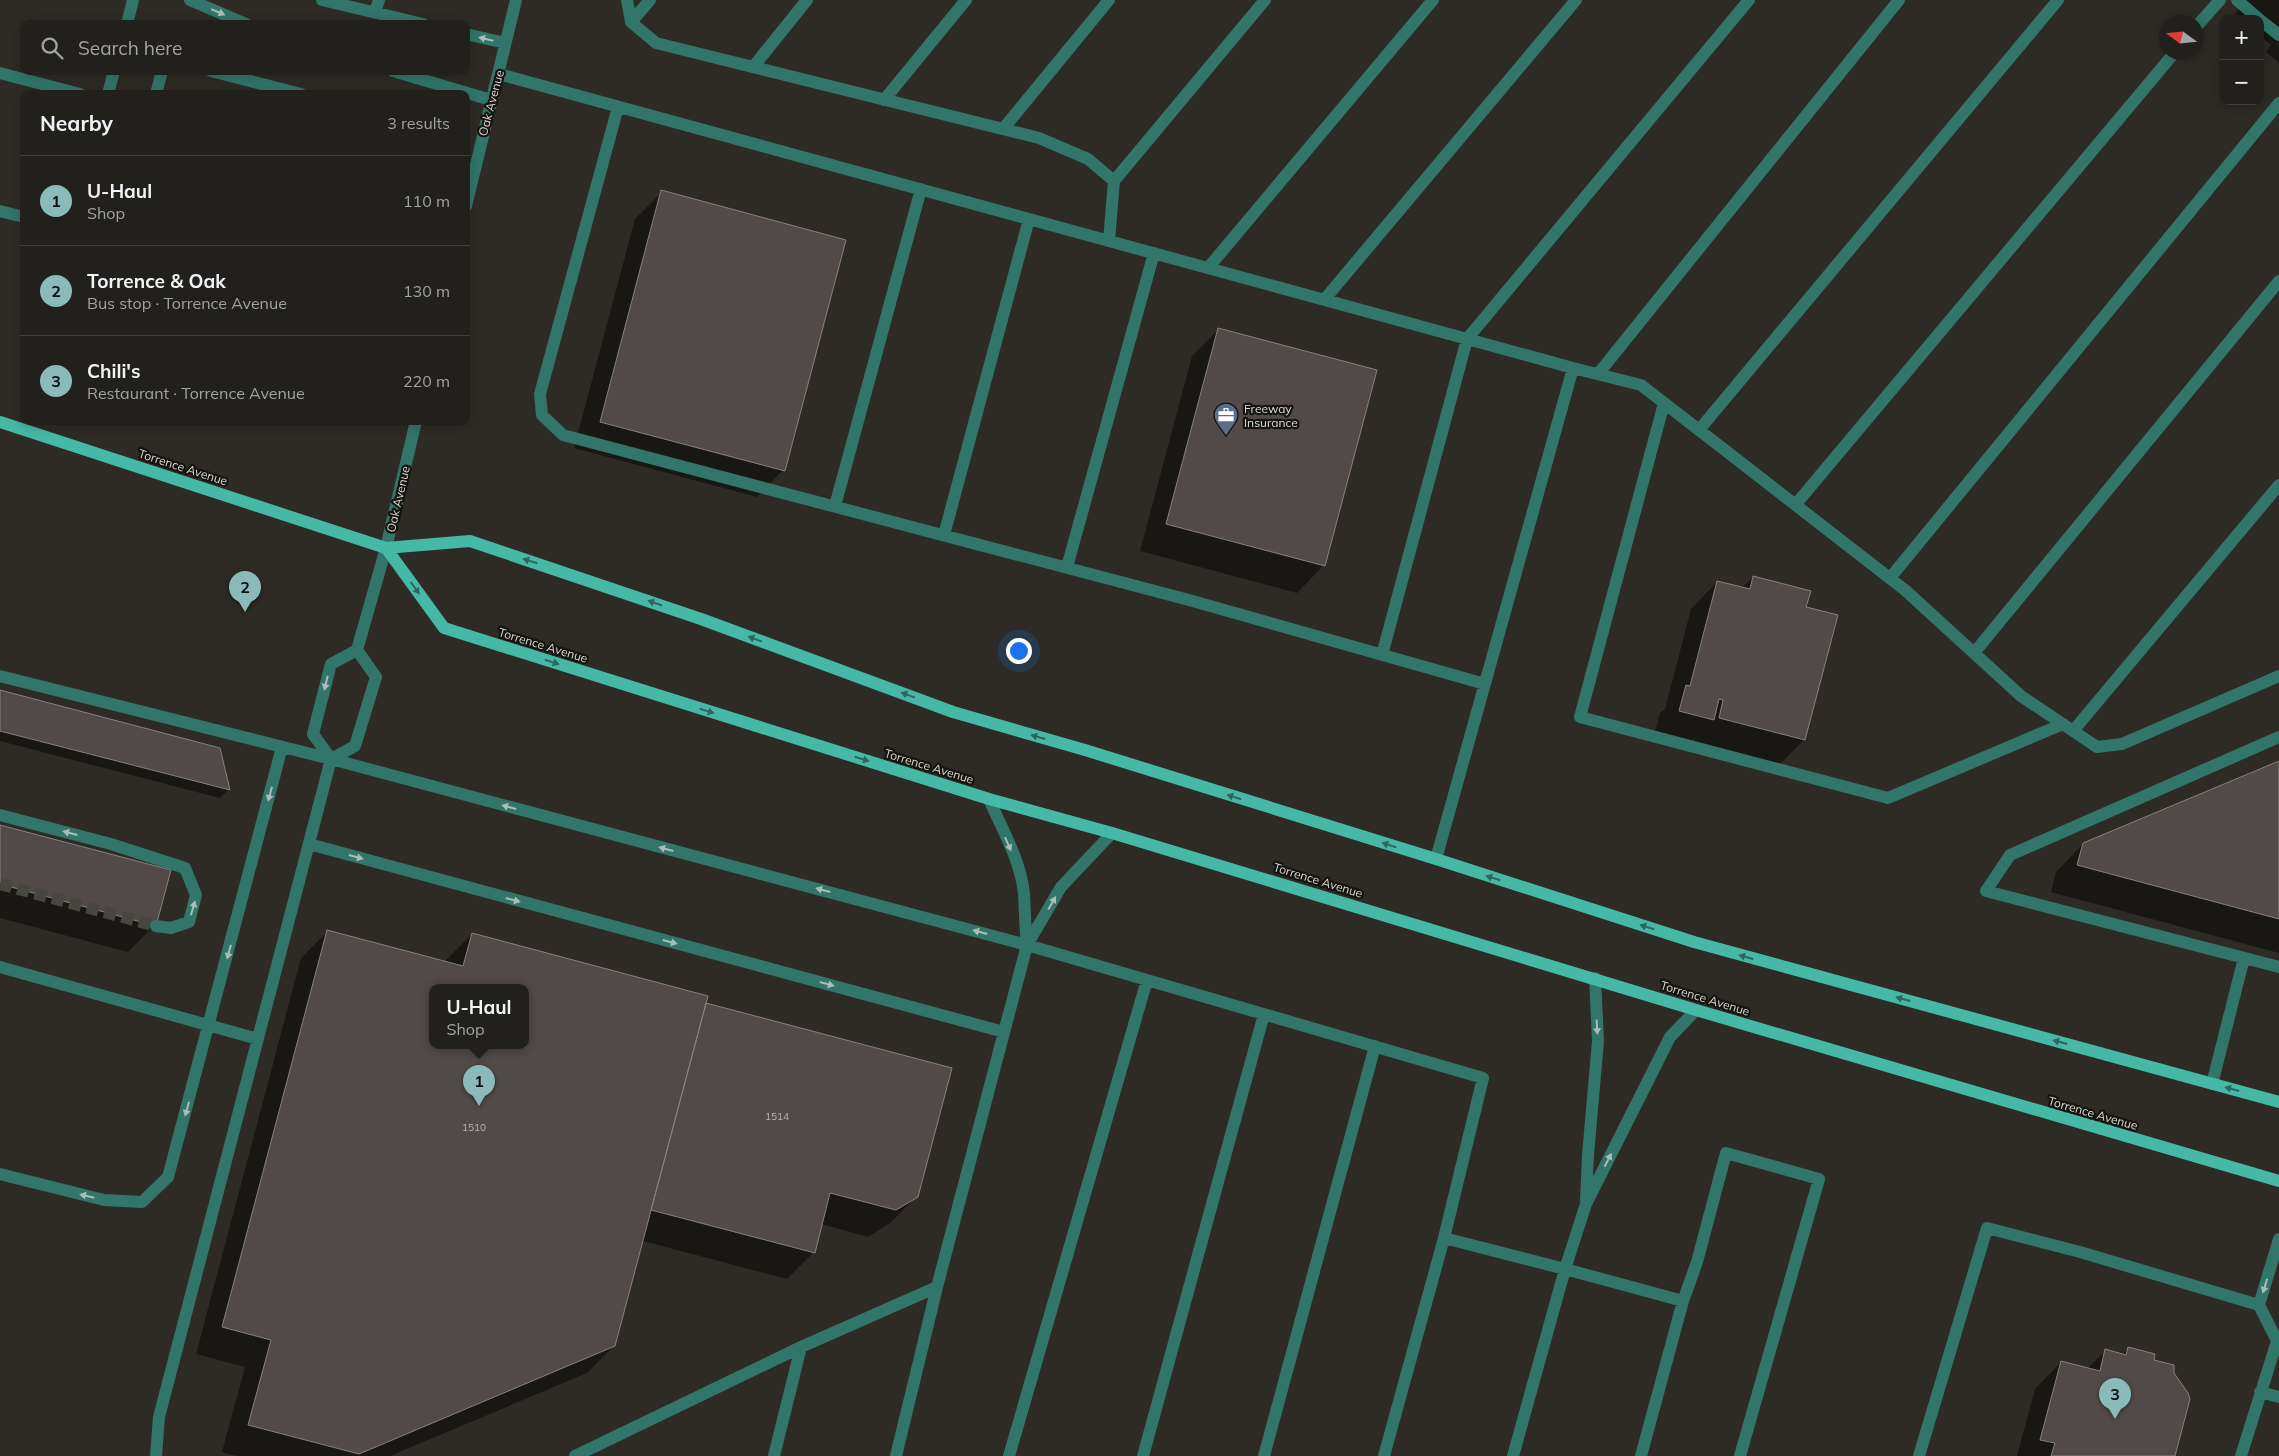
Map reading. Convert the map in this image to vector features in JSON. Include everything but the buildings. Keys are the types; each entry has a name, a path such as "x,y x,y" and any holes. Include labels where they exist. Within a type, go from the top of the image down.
{"main road":[{"name":"Torrence Avenue","path":"0,422 386,548 470,541 701,619 954,712 1094,753 1436,859 1694,942 2279,1102"},
{"name":"Torrence Avenue","path":"386,548 444,628 989,799 1112,833 1696,1010 2279,1182"}],"street":[{"path":"128,20 133,0"},
{"path":"190,0 237,20"},
{"path":"322,0 377,6 413,20"},
{"name":"Oak Avenue","path":"470,189 516,0"},
{"path":"627,0 631,22 656,43 1039,138 1088,158 1114,181"},
{"path":"631,22 650,0"},
{"path":"752,67 807,0"},
{"path":"884,100 966,0"},
{"path":"1003,129 1109,0"},
{"path":"1109,241 1114,181 1265,0"},
{"path":"1208,268 1433,0"},
{"path":"1324,300 1576,0"},
{"path":"1382,655 1467,339 1749,0"},
{"path":"1598,374 1899,0"},
{"path":"1699,430 2058,0"},
{"path":"2204,19 2220,0"},
{"path":"2237,0 2255,15"},
{"path":"2264,22 2279,35"},
{"path":"470,35 505,44"},
{"path":"1796,504 2169,60"},
{"path":"0,73 65,90"},
{"path":"499,74 1154,254 1641,385 1890,578 2021,696 2097,747 2122,744 2279,676"},
{"path":"109,90 113,75"},
{"path":"157,90 161,75"},
{"path":"227,75 285,90"},
{"path":"407,75 457,90"},
{"path":"470,94 491,100"},
{"path":"1890,578 2279,103"},
{"path":"618,107 540,394 542,415 563,435 1066,567 1485,684"},
{"path":"835,506 922,190"},
{"path":"0,211 20,216"},
{"path":"944,535 1029,219"},
{"path":"1066,567 1154,254"},
{"path":"1974,653 2279,281"},
{"path":"1436,859 1573,368"},
{"path":"1664,403 1580,717 1888,798 2068,727 2279,485"},
{"name":"Oak Avenue","path":"357,650 386,548 415,425"},
{"path":"156,1456 159,1418 331,759 356,746 376,677 357,650 331,664 313,734 331,759"},
{"path":"0,676 331,759 1027,945 1483,1078 1444,1238 1384,1456"},
{"path":"2279,738 2010,855 1986,891 2279,967"},
{"path":"0,1174 104,1200 142,1202 168,1177 282,747"},
{"path":"989,799 1016,860 1024,893 1027,945"},
{"path":"0,815 111,844 185,868 196,896 189,922 171,928 156,926"},
{"path":"896,1456 1027,945 1061,887 1112,833"},
{"path":"309,844 1004,1032"},
{"path":"2212,1084 2244,958"},
{"path":"0,967 210,1024 258,1039"},
{"path":"1586,1204 1588,1155 1598,1041 1595,978"},
{"path":"1010,1456 1147,980"},
{"path":"1513,1456 1565,1269 1586,1204 1670,1037 1696,1010"},
{"path":"1143,1456 1264,1014"},
{"path":"1264,1456 1375,1046"},
{"path":"1641,1456 1683,1301 1697,1262 1726,1153 1819,1179 1740,1456"},
{"path":"1920,1456 1988,1228 2080,1252 2259,1305 2278,1340 2241,1456"},
{"path":"1444,1238 1683,1301"},
{"path":"2259,1305 2279,1239"},
{"path":"575,1456 801,1347 938,1287"},
{"path":"774,1456 801,1347"},
{"path":"2260,1392 2279,1398"}],"tunnel":[{"path":"0,884 156,926"}],"place":[{"name":"Freeway Insurance","path":"1226,436"},
{"name":"Torrence & Oak","path":"245,612"},
{"name":"U-Haul","path":"479,1106"},
{"name":"Chili's","path":"2115,1419"}]}
